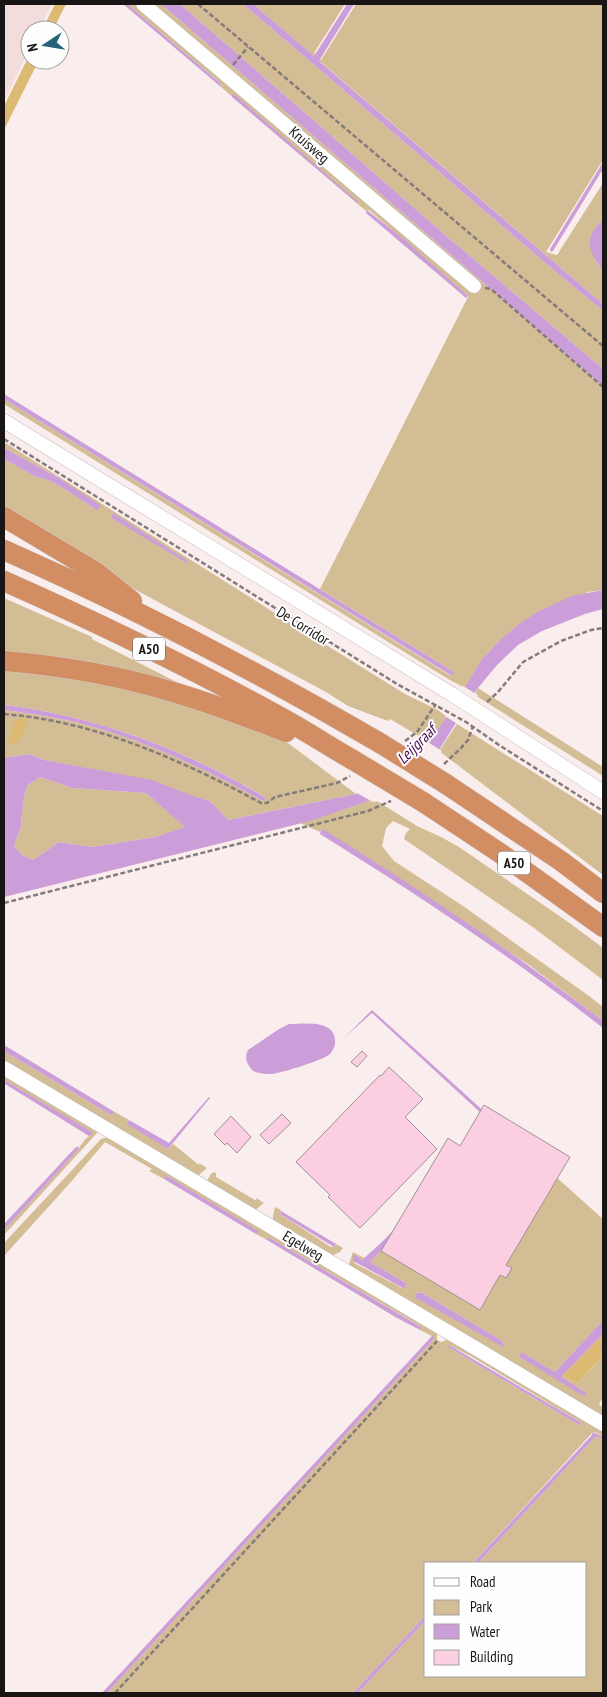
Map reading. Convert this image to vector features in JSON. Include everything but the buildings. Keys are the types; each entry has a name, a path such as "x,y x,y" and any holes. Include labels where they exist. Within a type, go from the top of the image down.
{"highway":[{"name":"A50","path":"4,517 96,572 156,621"},
{"name":"A50","path":"4,550 156,621 280,686 380,743 444,775 603,893"},
{"name":"A50","path":"4,581 202,675 292,723 348,762"},
{"name":"A50","path":"4,661 64,667 144,684 195,699 348,762 423,802 500,853 603,926"}],"street":[{"name":"Kruisweg","path":"143,4 474,286"},
{"name":"De Corridor","path":"4,421 453,695 603,792"},
{"name":"Egelweg","path":"4,1068 603,1424"}],"path":[{"path":"198,4 603,346"},
{"path":"232,66 248,47"},
{"path":"474,286 491,289 603,387"},
{"name":"De Corridor","path":"4,438 397,684 466,722 603,811"},
{"path":"444,775 468,740 477,711 498,692 524,662 561,641 591,630 603,628"},
{"path":"404,742 417,732 436,704"},
{"path":"4,714 78,726 108,736 164,756 261,803 267,803 275,797 337,783 348,762"},
{"path":"4,903 368,811 394,800"},
{"path":"115,1693 446,1331"}],"shaded area":[{"path":"4,4 52,4 44,20 20,20 20,68 4,101"},
{"path":"55,4 66,4 58,20 47,20"},
{"path":"22,70 34,70 4,130 4,106"},
{"path":"26,718 23,733 14,745 10,744 8,740 15,721"},
{"path":"603,1334 603,1356 577,1384 562,1376"}],"green space":[{"path":"127,4 161,4 603,386 603,590 588,592 499,641 482,659 465,688 4,404 4,399 451,676 454,672 320,589 468,297 369,210 366,211 221,87 220,83"},
{"path":"180,4 243,4 603,311 603,369 443,233"},
{"path":"253,4 345,4 314,53 321,60 356,4 603,4 603,160 546,252 557,255 603,183 603,220 596,227 595,260 603,271 603,304"},
{"path":"4,442 405,694 438,710 447,717 429,742 390,719 388,721 348,706 326,692 134,589 4,512 4,459 36,477 48,480 63,488 95,509 57,477 4,448"},
{"path":"4,598 92,637 92,639 204,696 4,656"},
{"path":"4,666 113,681 249,724 288,743 356,794 228,820 210,801 97,770 45,760 28,754 4,758 4,710 40,715 99,728 171,755 263,801 265,797 236,780 172,750 106,726 38,710 4,705"},
{"path":"478,688 603,767 603,776 475,695"},
{"path":"457,724 603,816 603,875 439,751"},
{"path":"40,777 72,788 146,793 186,827 155,837 92,847 59,842 33,860 22,855 14,846 21,827 23,802 27,786"},
{"path":"374,799 417,826 459,847 603,948 603,980 534,928 404,839 410,829 393,821 386,828 382,846 394,861 463,906 589,996 603,1007 603,1021 529,965 321,830 320,832 300,823"},
{"path":"4,1051 111,1115 113,1111 129,1120 127,1121 168,1149 173,1144 199,1165 199,1163 207,1168 195,1178 4,1064"},
{"path":"4,1072 96,1127 97,1133 4,1235 4,1230 92,1133 6,1081 5,1084"},
{"path":"499,1126 603,1219 603,1320 555,1372 523,1353 586,1393 562,1376 577,1384 603,1356 603,1402 601,1400 599,1405 603,1407 603,1420 348,1267 353,1252 364,1258 362,1260 353,1255 353,1261 356,1264 405,1288 406,1283 370,1262","holes":["421,1292 502,1341 504,1345 416,1293"]},
{"path":"113,1138 437,1330 437,1340 441,1342 452,1338 603,1428 603,1437 595,1432 592,1433 474,1562 424,1562 424,1617 353,1693 107,1693 434,1339 420,1330 420,1326 270,1238 267,1240 256,1234 257,1231 167,1176 164,1179 149,1171 152,1169 105,1142 4,1256 4,1243 101,1139","holes":["449,1345 581,1424 579,1425 453,1350"]},
{"path":"214,1172 216,1177 255,1200 256,1198 264,1203 253,1212 205,1184"},
{"path":"275,1207 281,1210 280,1214 331,1247 334,1247 336,1244 343,1248 340,1252 329,1257 273,1224"},
{"path":"596,1436 603,1440 603,1693 358,1693 424,1622 424,1677 587,1677 587,1562 479,1562"}],"water":[{"path":"123,4 127,4 220,83 221,87"},
{"path":"161,4 180,4 443,233 603,369 603,386"},
{"path":"243,4 253,4 314,56 347,4 354,4 319,61 603,304 603,311 543,261"},
{"path":"232,94 357,201 357,203 232,97"},
{"path":"603,162 603,169 551,252 550,249"},
{"path":"367,210 406,241 467,295 467,298 366,213"},
{"path":"603,220 603,271 591,251 590,239 592,232"},
{"path":"4,394 454,672 452,676 4,399"},
{"path":"4,448 57,477 100,505 98,510 63,488 48,480 36,477 4,459"},
{"path":"113,513 188,561 187,563 111,518"},
{"path":"603,590 603,609 542,631 518,645 497,665 478,688 439,750 374,799 310,821 4,897 4,758 28,754 45,760 152,780 210,801 228,820 356,794 384,782 417,757 447,717 482,659 499,641 539,611 572,596","holes":["40,777 72,788 146,793 185,827 155,837 92,847 59,842 33,860 22,855 14,846 21,827 23,802 27,786"]},
{"path":"4,705 72,717 140,738 205,765 266,798 263,801 171,755 122,736 75,722 4,710"},
{"path":"321,830 324,830 392,873 493,940 603,1021 603,1028 534,976 464,927 320,834"},
{"path":"372,1010 498,1124 495,1126 372,1013 345,1037"},
{"path":"289,1024 317,1024 324,1026 333,1033 335,1046 326,1057 302,1066 272,1074 253,1071 247,1061 248,1050"},
{"path":"4,1045 113,1111 113,1114 111,1115 4,1051"},
{"path":"6,1081 92,1132 92,1135 89,1136 5,1084"},
{"path":"209,1097 168,1149 127,1124 129,1120 169,1143"},
{"path":"486,1135 488,1139 370,1262 406,1283 405,1288 353,1261 353,1255 362,1260 382,1242"},
{"path":"79,1146 78,1150 4,1230 4,1224"},
{"path":"167,1176 258,1231 258,1233 256,1234 164,1179"},
{"path":"281,1211 336,1244 334,1247 280,1214"},
{"path":"268,1238 421,1327 420,1330 267,1240"},
{"path":"421,1292 502,1341 503,1347 416,1298 415,1294"},
{"path":"603,1320 603,1334 562,1377 586,1393 586,1395 583,1396 520,1357 520,1354 523,1353 555,1372"},
{"path":"434,1336 434,1339 107,1693 102,1693"},
{"path":"449,1345 581,1424 579,1425 453,1350 448,1347"},
{"path":"593,1432 603,1437 603,1440 596,1436 479,1562 474,1562"},
{"path":"424,1617 424,1622 358,1693 353,1693"}],"pier":[{"path":"463,686 478,695 459,725 445,716"},
{"path":"426,741 442,751 410,786 387,800 373,802 355,792 383,780 401,769"}],"water label":[{"name":"Leijgraaf","path":"416,744"}]}
